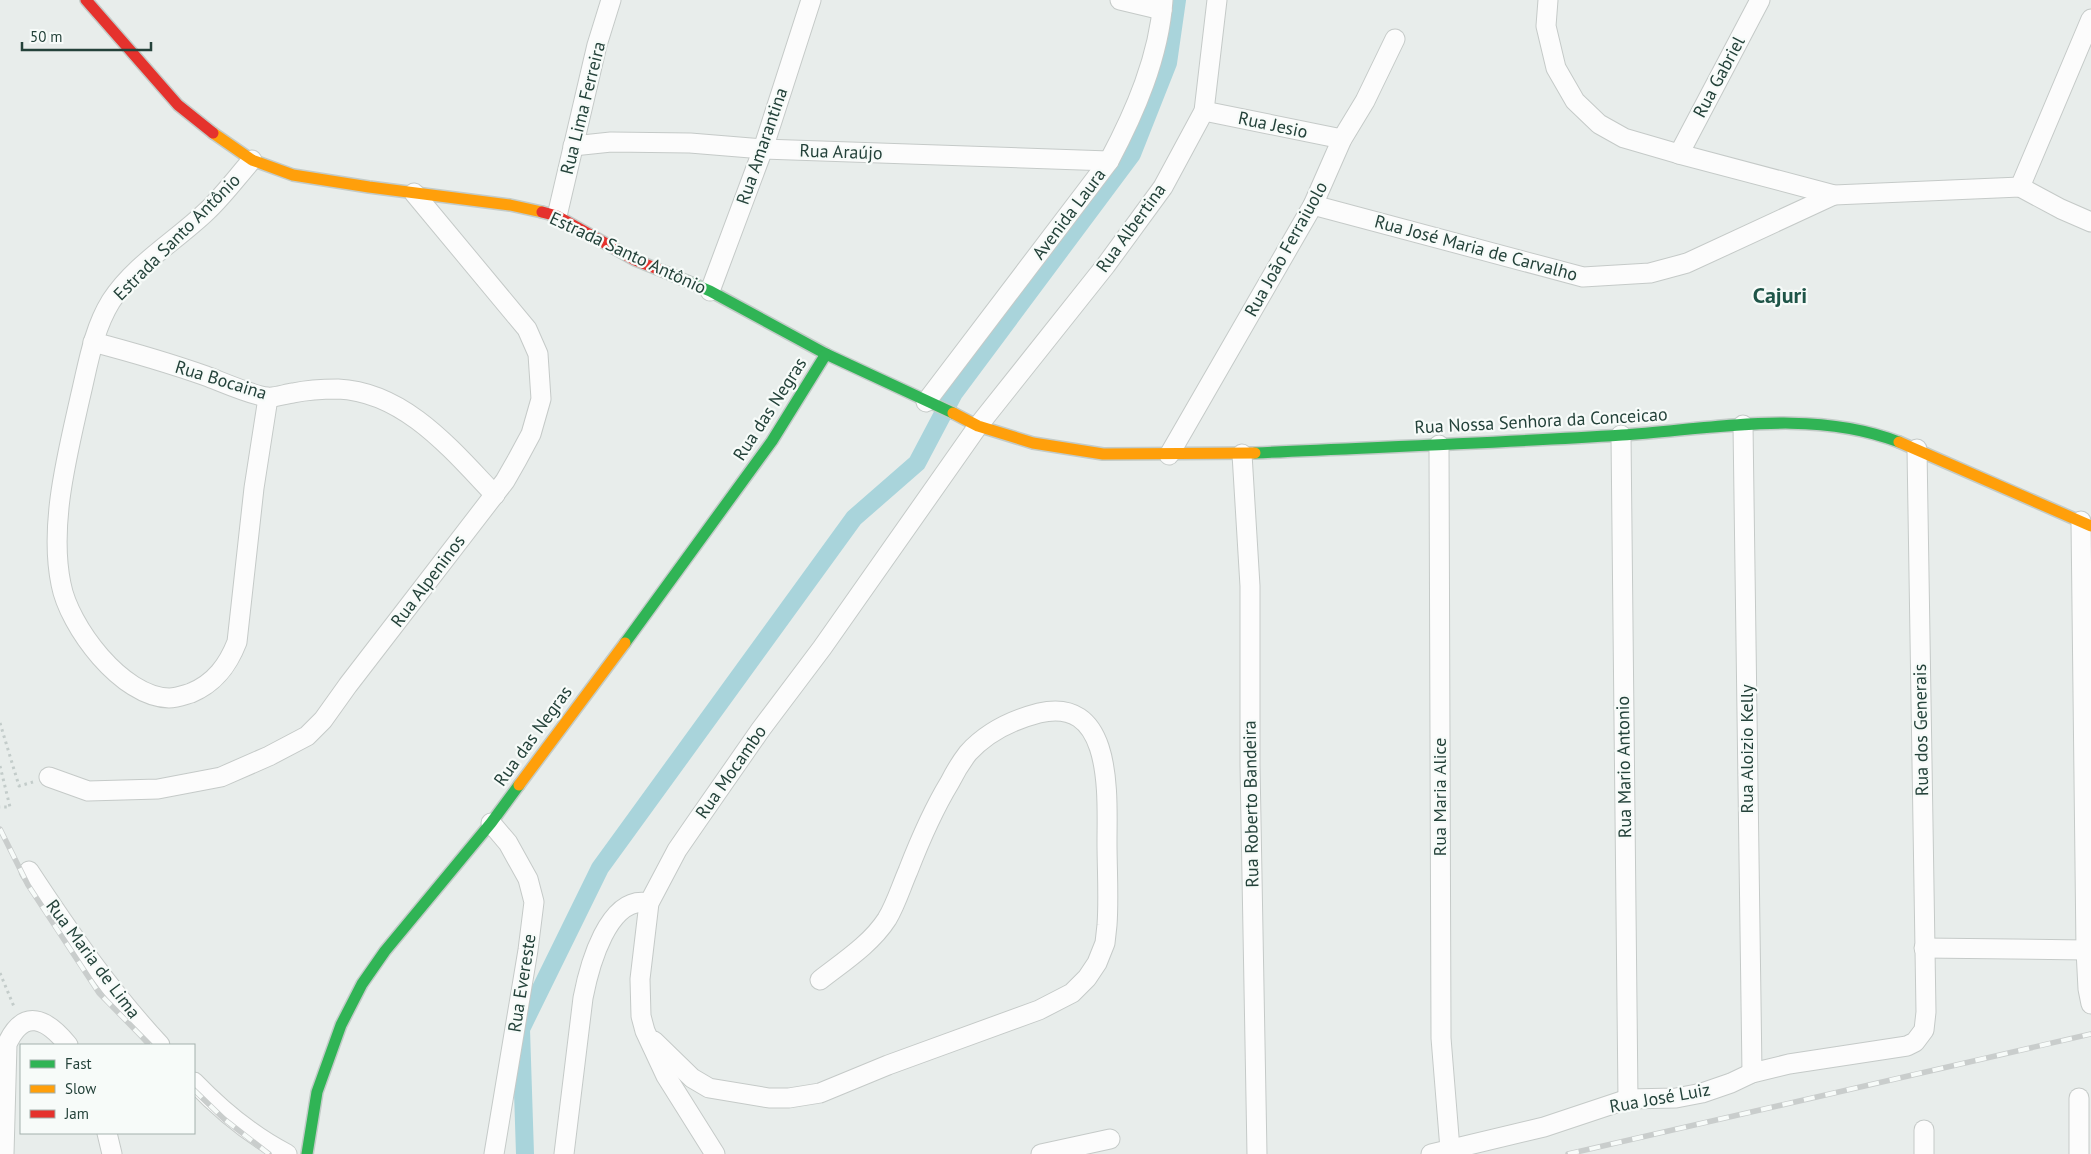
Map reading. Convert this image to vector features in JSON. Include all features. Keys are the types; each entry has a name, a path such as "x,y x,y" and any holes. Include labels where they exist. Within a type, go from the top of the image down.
{"main road":[{"name":"Estrada Santo Antônio","path":"86,0 178,105 224,142 252,160 293,176 510,205 557,216 635,260 710,291 826,354 972,422"},
{"name":"Rua das Negras","path":"307,1154 317,1092 341,1026 362,984 385,951 491,823 767,448 826,354"},
{"name":"Rua Nossa Senhora da Conceicao","path":"972,422 1033,443 1103,454 1169,455 1242,454 1804,424 1847,428 1881,435 2086,524"}],"street":[{"name":"Rua Lima Ferreira","path":"557,216 597,45 611,0"},
{"name":"Rua Amarantina","path":"710,291 763,149 811,0"},
{"path":"1120,0 1163,5"},
{"name":"Rua Albertina","path":"972,422 1106,265 1163,188 1204,111 1217,0"},
{"name":"Rua José Maria de Carvalho","path":"1548,0 1546,26 1556,68 1575,101 1599,124 1624,138 1834,195 2020,187"},
{"name":"Rua Gabriel","path":"1678,154 1760,0"},
{"name":"Avenida Laura","path":"933,404 1109,162 1131,119 1152,58 1163,5"},
{"path":"2091,19 2020,187 2061,209 2091,222"},
{"name":"Rua João Ferraiuolo","path":"1169,455 1313,205 1342,139 1365,101 1395,39"},
{"name":"Rua Jesio","path":"1204,111 1342,139"},
{"name":"Rua Araújo","path":"573,146 611,142 690,143 763,149 1109,162"},
{"name":"Estrada Santo Antônio","path":"252,160 208,211 145,264 111,302 93,342 62,485 56,551 61,584 76,624 83,637 119,674 138,688 152,694 169,698 181,696 202,688 217,677 231,658 237,642 254,488 268,398"},
{"name":"Rua Alpeninos","path":"50,777 88,791 158,789 221,777 269,756 307,736 323,720 494,494 517,460 536,420 541,399 538,354 527,328 414,193"},
{"name":"Rua José Maria de Carvalho","path":"1313,205 1582,277 1650,273 1687,263 1834,195"},
{"name":"Rua Bocaina","path":"93,342 188,370 268,398 293,392 337,389 354,390 372,395 394,404 439,438 494,494"},
{"name":"Rua Mocambo","path":"715,1154 666,1076 645,1031 640,1000 649,903 678,850 761,729 822,648 972,422"},
{"name":"Rua Aloizio Kelly","path":"1743,426 1752,1073"},
{"name":"Rua Mario Antonio","path":"1621,434 1628,1100"},
{"name":"Rua Maria Alice","path":"1439,444 1441,1038 1450,1148"},
{"name":"Rua dos Generais","path":"1917,449 1926,1012"},
{"name":"Rua Roberto Bandeira","path":"1242,454 1250,586 1250,765 1257,1154"},
{"path":"2086,524 2086,950 2088,989 2091,1004"},
{"path":"645,1031 692,1078 709,1088 769,1098 789,1098 820,1093 888,1065 1039,1010 1072,992 1087,978 1097,963 1105,943 1107,926 1108,809 1098,739 1090,728 1072,714 1059,711 1044,712 1024,717 998,728 981,740 967,754 934,808 898,900 886,920 877,932 862,946 820,980"},
{"name":"Rua Evereste","path":"491,823 508,843 528,879 534,902 528,950 494,1154"},
{"name":"Rua Maria de Lima","path":"29,871 79,946 109,986 159,1044"},
{"path":"564,1154 583,998 588,975 600,941 624,908 640,901 649,903"},
{"path":"1924,948 2086,950"},
{"name":"Rua José Luiz","path":"1431,1154 1544,1127 1628,1100 1676,1098 1702,1094 1732,1084 1752,1073 1822,1058 1907,1046 1915,1042 1924,1030 1926,1012"},
{"path":"4,1154 7,1044 13,1030 21,1024 33,1020 40,1021 51,1028 67,1044"},
{"path":"195,1083 207,1096 246,1128 287,1154"},
{"path":"2079,1098 2079,1154"},
{"path":"1924,1130 1924,1154"},
{"path":"107,1134 112,1154"},
{"path":"1040,1154 1110,1139"}],"path":[{"path":"0,723 19,786"},
{"path":"0,766 10,807 0,808"},
{"path":"0,973 21,1024"}],"waterway":[{"path":"525,1154 521,1029 600,868 854,518 917,463 954,393 1132,154 1168,63 1177,0"}],"railway":[{"path":"0,829 28,885 99,993 149,1044"},
{"path":"1568,1154 2091,1034"},
{"path":"195,1091 224,1119 269,1154"}],"traffic: fast":[{"path":"665,272 710,291 826,354 953,413"},
{"path":"625,643 772,441 826,354"},
{"path":"1255,453 1576,438 1762,423 1832,426 1866,432 1899,442"},
{"path":"307,1154 317,1092 341,1025 362,984 385,951 491,823 519,785"}],"traffic: slow":[{"path":"213,133 252,160 293,175 510,205 542,212"},
{"path":"953,413 978,426 1033,443 1103,454 1255,453"},
{"path":"1899,442 2091,526"},
{"path":"519,785 625,643"}],"traffic: jam":[{"path":"86,0 178,105 213,133"},
{"path":"542,212 557,216 635,260 665,272"}],"district":[{"name":"Cajuri","path":"1780,295"}]}
